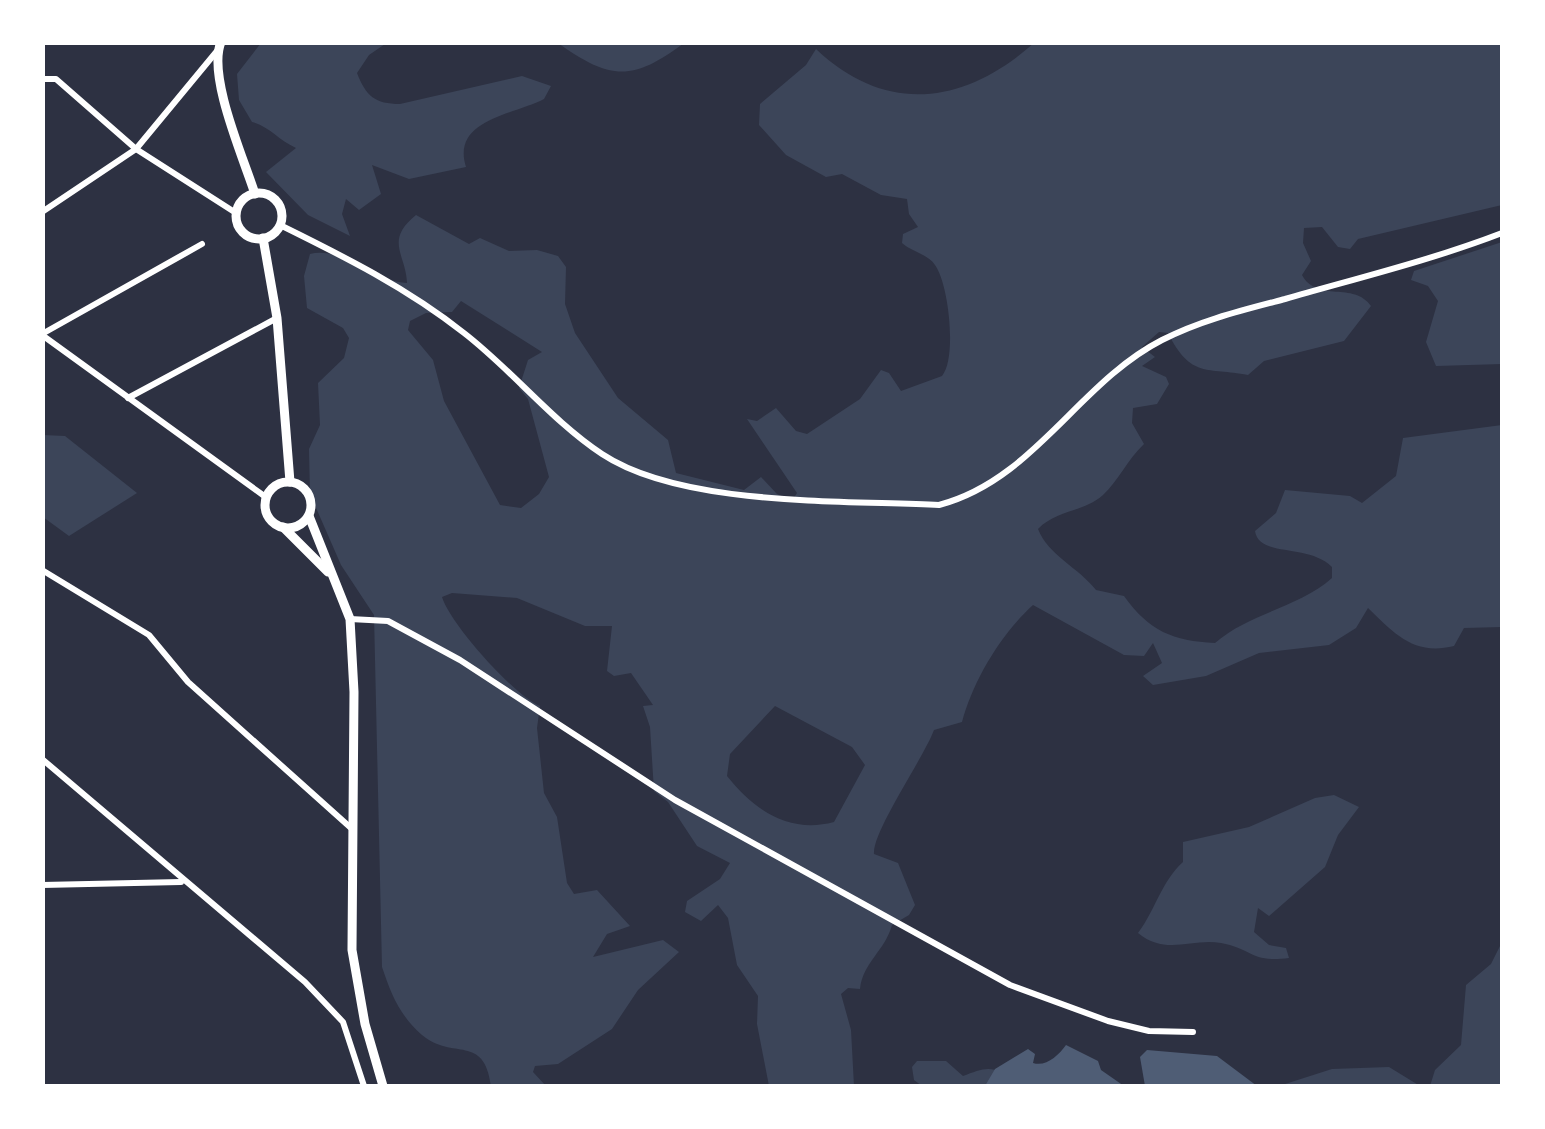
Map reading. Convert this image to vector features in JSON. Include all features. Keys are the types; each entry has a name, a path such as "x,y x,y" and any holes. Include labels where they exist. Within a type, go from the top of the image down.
{"main road":[{"path":"219,47 222,88 255,194"},
{"path":"255,194 278,202 280,225 263,238 243,232 236,212 242,200 255,194"},
{"path":"263,238 278,318 290,482"},
{"path":"330,574 304,554 266,513 267,498 276,486 290,482 308,494 309,516 350,619 354,692 352,950 365,1024 383,1086"},
{"path":"283,528 298,526 309,516"}],"street":[{"path":"42,212 136,149 219,47"},
{"path":"42,79 56,79 136,149 236,212"},
{"path":"280,225 395,282 466,334 602,454 633,468 688,484 769,499 939,504 966,498 1019,464 1122,366 1160,341 1201,322 1458,250 1502,233"},
{"path":"202,244 42,335 267,498"},
{"path":"128,398 278,318"},
{"path":"42,570 149,635 188,682 351,828"},
{"path":"350,619 388,620 460,660 675,800 1010,985 1108,1021 1149,1031 1193,1032"},
{"path":"42,759 305,982 344,1022 364,1086"},
{"path":"42,885 183,882"}],"shaded area":[{"path":"388,42 369,55 357,73 368,93 384,102 400,104 522,76 551,86 544,99 476,129 464,151 466,167 409,179 372,165 381,194 359,210 346,199 342,214 350,236 308,215 266,172 296,148 252,122 239,100 237,74 261,43"},
{"path":"558,43 684,43 650,64 622,71 593,64"},
{"path":"1034,43 1502,43 1502,205 1358,239 1350,249 1338,247 1322,227 1304,228 1303,243 1311,261 1302,275 1317,288 1355,295 1371,306 1344,341 1264,361 1248,375 1201,368 1184,358 1168,333 1159,332 1142,347 1155,357 1142,366 1166,377 1169,384 1157,404 1133,408 1132,423 1144,444 1103,495 1038,529 1056,554 1096,590 1124,596 1143,618 1163,632 1215,643 1243,624 1304,597 1332,578 1332,567 1322,560 1265,545 1258,539 1255,531 1276,513 1285,490 1350,496 1362,503 1396,476 1403,438 1502,425 1502,627 1464,628 1454,646 1427,648 1397,634 1368,608 1356,628 1329,645 1259,653 1206,676 1153,685 1143,676 1162,663 1153,643 1144,656 1124,655 1033,605 989,659 962,722 934,730 881,829 874,854 898,863 915,905 909,915 892,925 865,971 860,989 848,988 841,994 851,1030 854,1086 769,1086 757,1024 758,996 737,965 728,918 718,905 701,921 685,912 687,901 720,879 730,863 697,846 668,802 654,791 650,727 643,706 653,705 631,673 614,676 607,671 612,626 585,626 517,598 452,593 442,597 484,657 540,706 537,728 544,793 557,817 567,883 574,894 597,890 630,926 607,934 593,957 663,940 679,952 638,990 612,1029 558,1064 535,1066 533,1072 546,1086 491,1086 482,1059 434,1042 414,1028 397,1004 382,967 374,615 341,565 310,494 309,449 320,425 318,383 344,358 349,338 343,328 307,308 304,276 310,254 334,255 407,283 399,240 406,224 416,215 469,244 480,238 509,251 537,250 558,256 566,267 565,304 575,333 618,398 668,440 676,473 744,490 761,477 777,494 792,501 797,493 747,419 757,421 776,408 796,431 807,434 860,399 881,370 889,373 901,391 942,376 949,354 949,321 944,288 935,265 902,243 903,234 918,227 909,214 907,199 881,195 842,174 826,177 786,155 759,125 760,104 806,65 816,49 870,85 898,93 926,94 953,89 1008,64","holes":["461,301 542,352 528,360 519,388 528,399 549,477 539,494 521,508 500,505 444,401 433,360 408,330 410,321 426,313 452,312","775,706 852,747 865,765 834,822 787,822 761,809 727,776 730,754"]},
{"path":"1502,242 1502,364 1436,366 1426,342 1438,301 1428,286 1411,280 1414,271"},
{"path":"43,435 65,436 137,493 69,536 43,517"},
{"path":"1334,795 1359,807 1338,835 1325,867 1269,916 1258,908 1254,932 1269,945 1286,948 1289,958 1259,957 1221,943 1159,944 1138,933 1169,878 1183,862 1183,842 1249,827 1315,798"},
{"path":"1502,942 1502,1086 1430,1086 1435,1070 1461,1045 1466,985 1491,964"},
{"path":"1066,1045 1098,1061 1101,1070 1124,1086 985,1086 995,1069 1028,1049 1035,1054 1033,1063 1043,1063"},
{"path":"1147,1050 1217,1056 1257,1086 1145,1086 1140,1057"},
{"path":"917,1061 946,1061 963,1076 984,1069 995,1070 1009,1086 922,1086 914,1080 912,1067"},
{"path":"1389,1067 1420,1086 1262,1086 1282,1085 1332,1069"}]}
